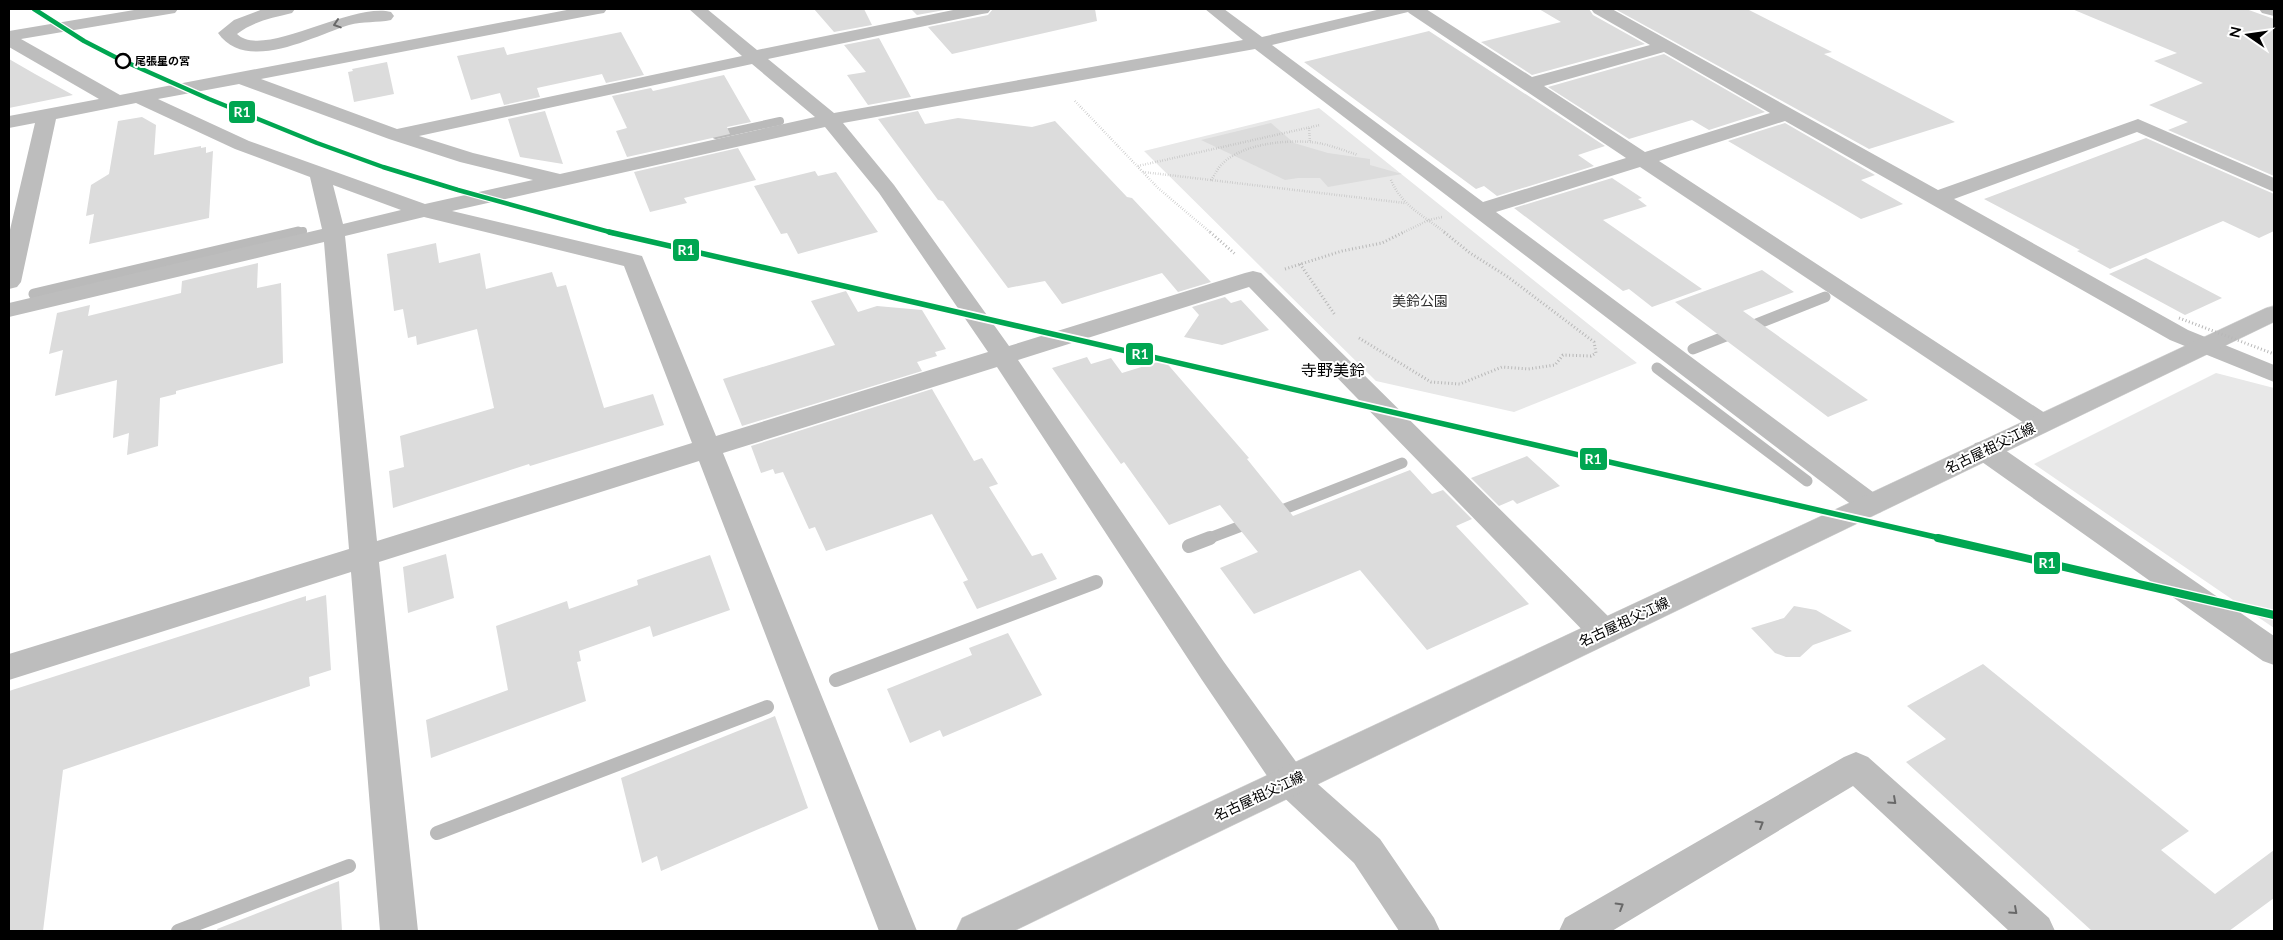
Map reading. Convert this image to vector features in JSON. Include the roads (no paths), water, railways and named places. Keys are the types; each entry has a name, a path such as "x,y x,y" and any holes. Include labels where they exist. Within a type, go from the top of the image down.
{"street":[{"path":"98,9 113,18"},
{"path":"12,34 169,9"},
{"path":"286,9 261,13 240,22 226,33 230,39 243,45 259,46 287,43 355,18 384,13 400,47"},
{"path":"9,122 598,9"},
{"path":"697,9 830,120 887,190 1003,356 1213,671 1290,781 1367,851 1421,931"},
{"path":"396,135 982,9"},
{"path":"1213,9 1870,505"},
{"path":"9,310 424,211 830,120 1056,81 1259,43 1402,9"},
{"path":"1414,9 2042,423"},
{"path":"1600,9 2179,334 2274,374"},
{"path":"2268,9 2274,11"},
{"path":"12,34 117,101"},
{"path":"1529,84 1666,46"},
{"path":"240,78 396,135 467,158 560,180"},
{"path":"138,97 242,145 424,211 634,261 898,931"},
{"path":"1478,209 1787,114"},
{"path":"9,282 47,115"},
{"path":"1937,198 2138,125 2274,186"},
{"path":"320,173 334,234 399,931"},
{"path":"9,667 1253,278 1604,632"},
{"name":"名古屋祖父江線","path":"975,931 1985,450 2271,316"},
{"path":"1985,450 2274,652"},
{"path":"1578,931 1856,767 2036,931"}],"waterway":[{"path":"716,135 780,121"},
{"path":"298,232 303,231"},
{"path":"34,294 298,232"},
{"path":"293,233 298,232"},
{"path":"1693,349 1825,297"},
{"path":"1657,368 1807,481"},
{"path":"1274,513 1402,463"},
{"path":"1207,539 1252,522"},
{"path":"1189,546 1210,538"},
{"path":"836,680 1096,582"},
{"path":"437,833 767,707"},
{"path":"178,931 349,866"}],"place":[{"name":"尾張星の宮","path":"123,61"}],"district":[{"name":"寺野美鈴","path":"1333,370"}],"park label":[{"name":"美鈴公園","path":"1420,301"}]}
